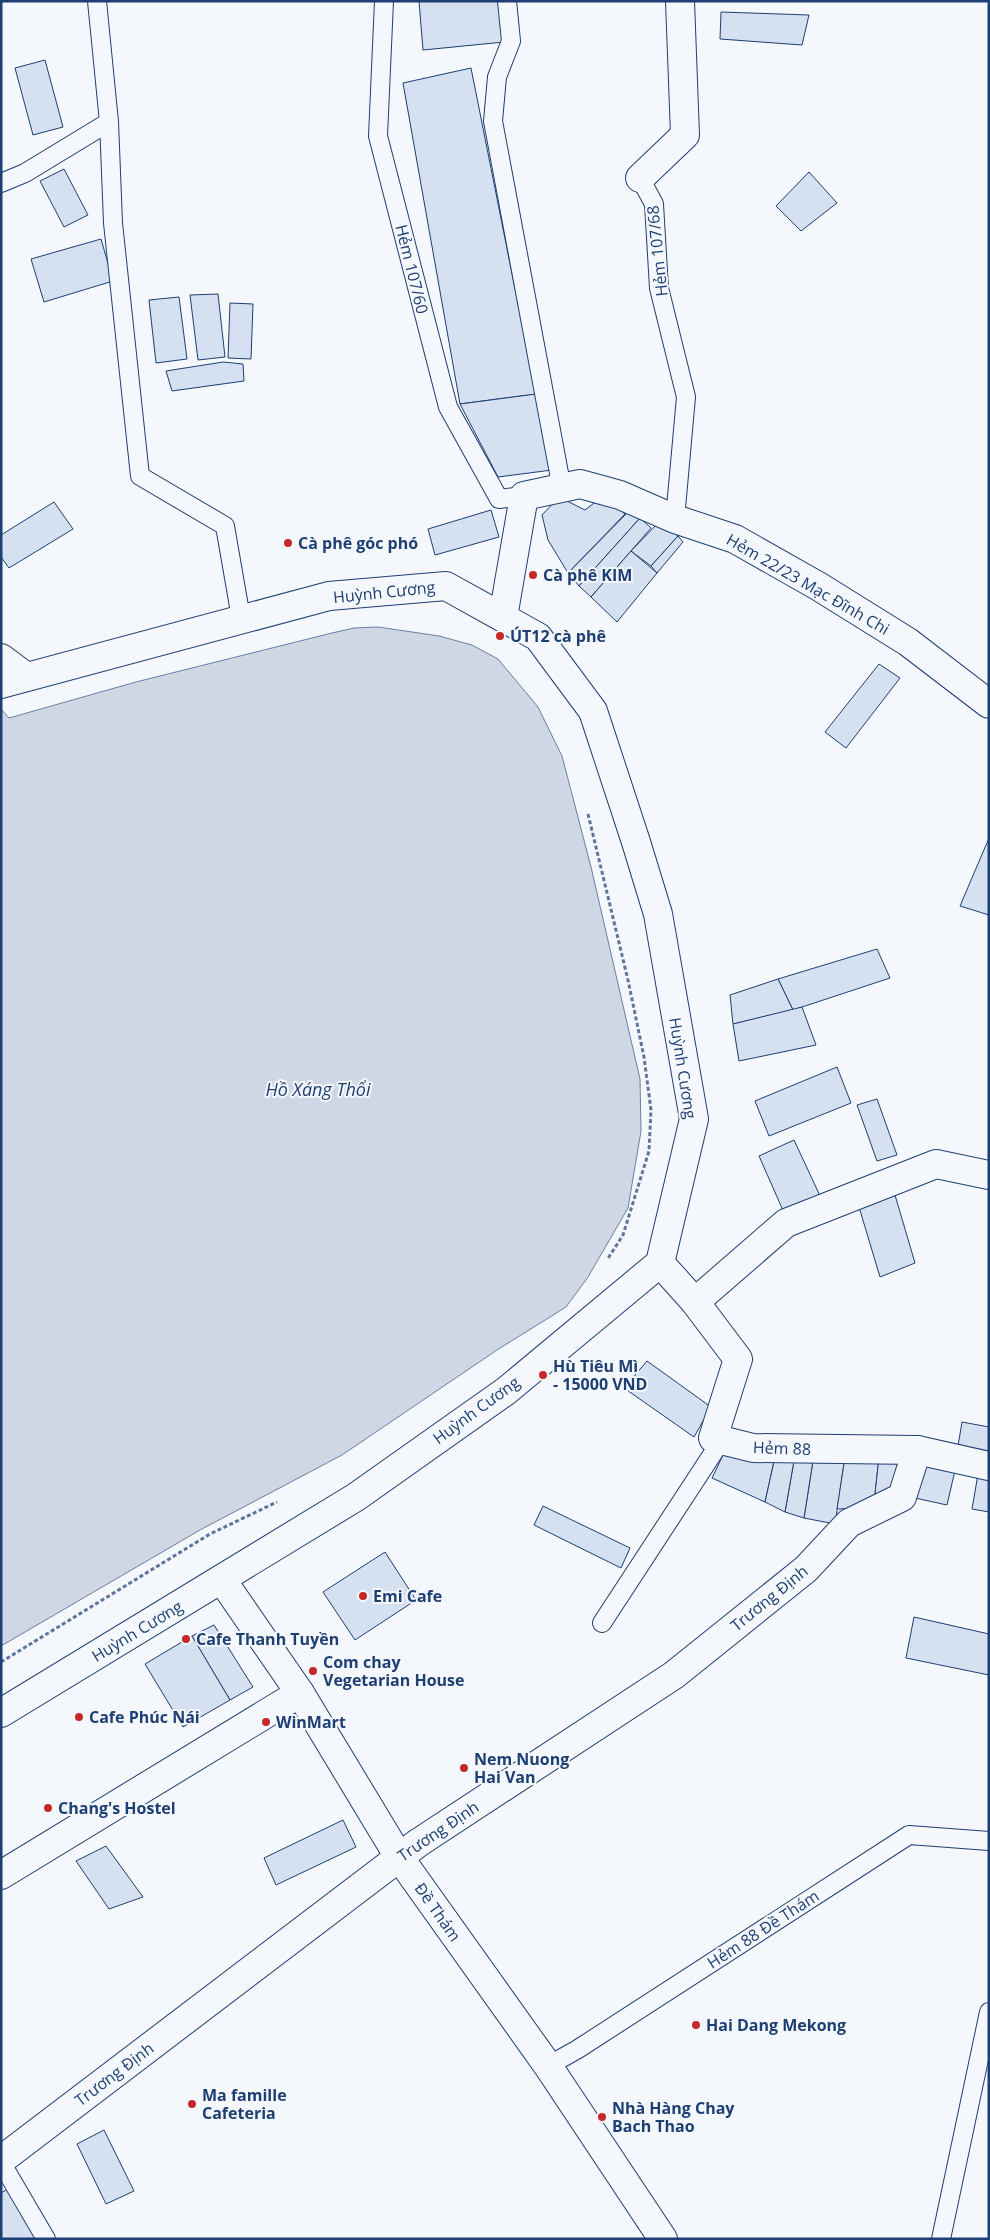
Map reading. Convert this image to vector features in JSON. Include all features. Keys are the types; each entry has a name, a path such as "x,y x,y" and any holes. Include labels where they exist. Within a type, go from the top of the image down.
{"street":[{"name":"Hẻm 107/68","path":"640,178 685,135 680,1"},
{"name":"Hẻm 22/23 Mạc Đĩnh Chi","path":"524,496 580,484 620,494 674,519 735,539 818,586 908,642 989,704"},
{"path":"503,617 524,496"},
{"name":"Huỳnh Cương","path":"1,658 13,680 329,596 446,586 538,637 593,712 658,914 694,1119 660,1263 506,1391 356,1497 1,1713"},
{"path":"695,1302 786,1223 936,1164 989,1175"},
{"path":"660,1263 695,1302 738,1359 713,1438 721,1440"},
{"name":"Hẻm 88","path":"721,1440 753,1448 917,1450"},
{"path":"917,1450 989,1466"},
{"name":"Trương Định","path":"1,2161 399,1857 674,1674 806,1569 849,1523 902,1497 917,1450"},
{"name":"Đề Thám","path":"222,1580 300,1693 399,1857 548,2066 663,2239"},
{"path":"1,1875 300,1693"}],"lane":[{"path":"97,1 110,122 112,223 140,476 225,526 241,618"},
{"name":"Hẻm 107/60","path":"384,1 378,136 448,407 499,499 524,496"},
{"path":"507,1 511,41 497,77 492,121 559,473 559,488"},
{"path":"1,183 25,173 110,122"},
{"name":"Hẻm 107/68","path":"640,178 654,204 659,288 686,397 674,519"},
{"path":"602,1623 721,1440"},
{"name":"Hẻm 88 Đề Thám","path":"548,2066 578,2049 909,1835 989,1841"},
{"path":"941,2239 989,2012"},
{"path":"1,2161 46,2239"}],"path":[{"path":"586,805 628,980 644,1058 651,1110 649,1151 623,1236 604,1266"},
{"path":"1,1662 210,1534 279,1502"}],"water":[{"name":"Hồ Xáng Thổi","path":"378,627 439,636 472,645 498,659 538,707 562,756 591,867 640,1079 641,1131 628,1208 588,1277 566,1307 497,1350 342,1455 200,1530 1,1646 1,709 9,718 136,682 332,633 354,628"}],"building":[{"path":"419,1 499,1 504,42 423,50"},
{"path":"721,12 809,15 802,45 720,39"},
{"path":"45,60 63,127 33,135 15,68"},
{"path":"471,68 536,394 460,404 403,83"},
{"path":"64,169 88,215 64,227 40,181"},
{"path":"809,172 837,203 801,231 776,206"},
{"path":"101,239 113,281 44,302 31,259"},
{"path":"218,294 225,357 198,360 190,295"},
{"path":"179,297 187,359 156,363 149,300"},
{"path":"230,303 253,304 251,359 228,358"},
{"path":"223,362 243,364 244,381 172,391 166,371"},
{"path":"536,394 552,470 498,477 460,404"},
{"path":"603,496 625,514 568,573 548,540 542,515 559,497 585,510"},
{"path":"54,502 73,529 9,568 1,557 1,535"},
{"path":"491,510 499,537 435,555 428,529"},
{"path":"629,511 640,518 579,586 568,573"},
{"path":"640,518 651,528 591,597 579,586"},
{"path":"660,521 678,536 651,566 631,551"},
{"path":"678,536 683,542 657,573 651,566"},
{"path":"631,551 657,573 617,622 591,597"},
{"path":"879,664 900,678 846,748 825,732"},
{"path":"989,838 989,915 960,906"},
{"path":"877,949 890,978 793,1010 778,979"},
{"path":"778,979 793,1010 733,1024 730,995"},
{"path":"802,1007 816,1045 739,1061 733,1024"},
{"path":"837,1067 851,1103 769,1136 755,1101"},
{"path":"877,1099 897,1155 877,1161 857,1105"},
{"path":"794,1140 821,1198 785,1215 759,1156"},
{"path":"895,1195 915,1263 880,1277 859,1207"},
{"path":"647,1361 711,1407 694,1437 624,1388"},
{"path":"962,1422 989,1427 989,1453 958,1446"},
{"path":"725,1451 775,1457 765,1502 712,1478"},
{"path":"814,1454 845,1457 835,1524 804,1518"},
{"path":"814,1454 804,1518 785,1512 795,1455"},
{"path":"795,1455 785,1512 765,1502 775,1457"},
{"path":"845,1457 879,1457 875,1494 868,1508 837,1509"},
{"path":"879,1457 903,1461 891,1495 875,1494"},
{"path":"921,1460 956,1466 947,1505 915,1498"},
{"path":"978,1474 989,1476 989,1512 972,1509"},
{"path":"543,1506 630,1548 621,1568 534,1525"},
{"path":"385,1552 416,1600 355,1640 323,1592"},
{"path":"914,1617 989,1634 989,1675 906,1658"},
{"path":"214,1625 253,1687 230,1700 192,1636"},
{"path":"192,1636 230,1700 183,1727 145,1664"},
{"path":"343,1820 356,1847 276,1885 264,1858"},
{"path":"106,1846 143,1897 109,1909 76,1861"},
{"path":"104,2130 134,2191 106,2204 77,2144"},
{"path":"11,2187 43,2239 1,2239 1,2193"}],"place":[{"name":"Cà phê góc phó","path":"288,543"},
{"name":"Cà phê KIM","path":"533,575"},
{"name":"ÚT12 cà phê","path":"500,636"},
{"name":"Hù Tiêu Mì - 15000 VND","path":"543,1375"},
{"name":"Emi Cafe","path":"363,1596"},
{"name":"Cafe Thanh Tuyền","path":"186,1639"},
{"name":"Com chay Vegetarian House","path":"313,1671"},
{"name":"Cafe Phúc Nái","path":"79,1717"},
{"name":"WinMart","path":"266,1722"},
{"name":"Nem Nuong Hai Van","path":"464,1768"},
{"name":"Chang's Hostel","path":"48,1808"},
{"name":"Hai Dang Mekong","path":"696,2025"},
{"name":"Ma famille Cafeteria","path":"192,2104"},
{"name":"Nhà Hàng Chay Bach Thao","path":"602,2117"}]}
